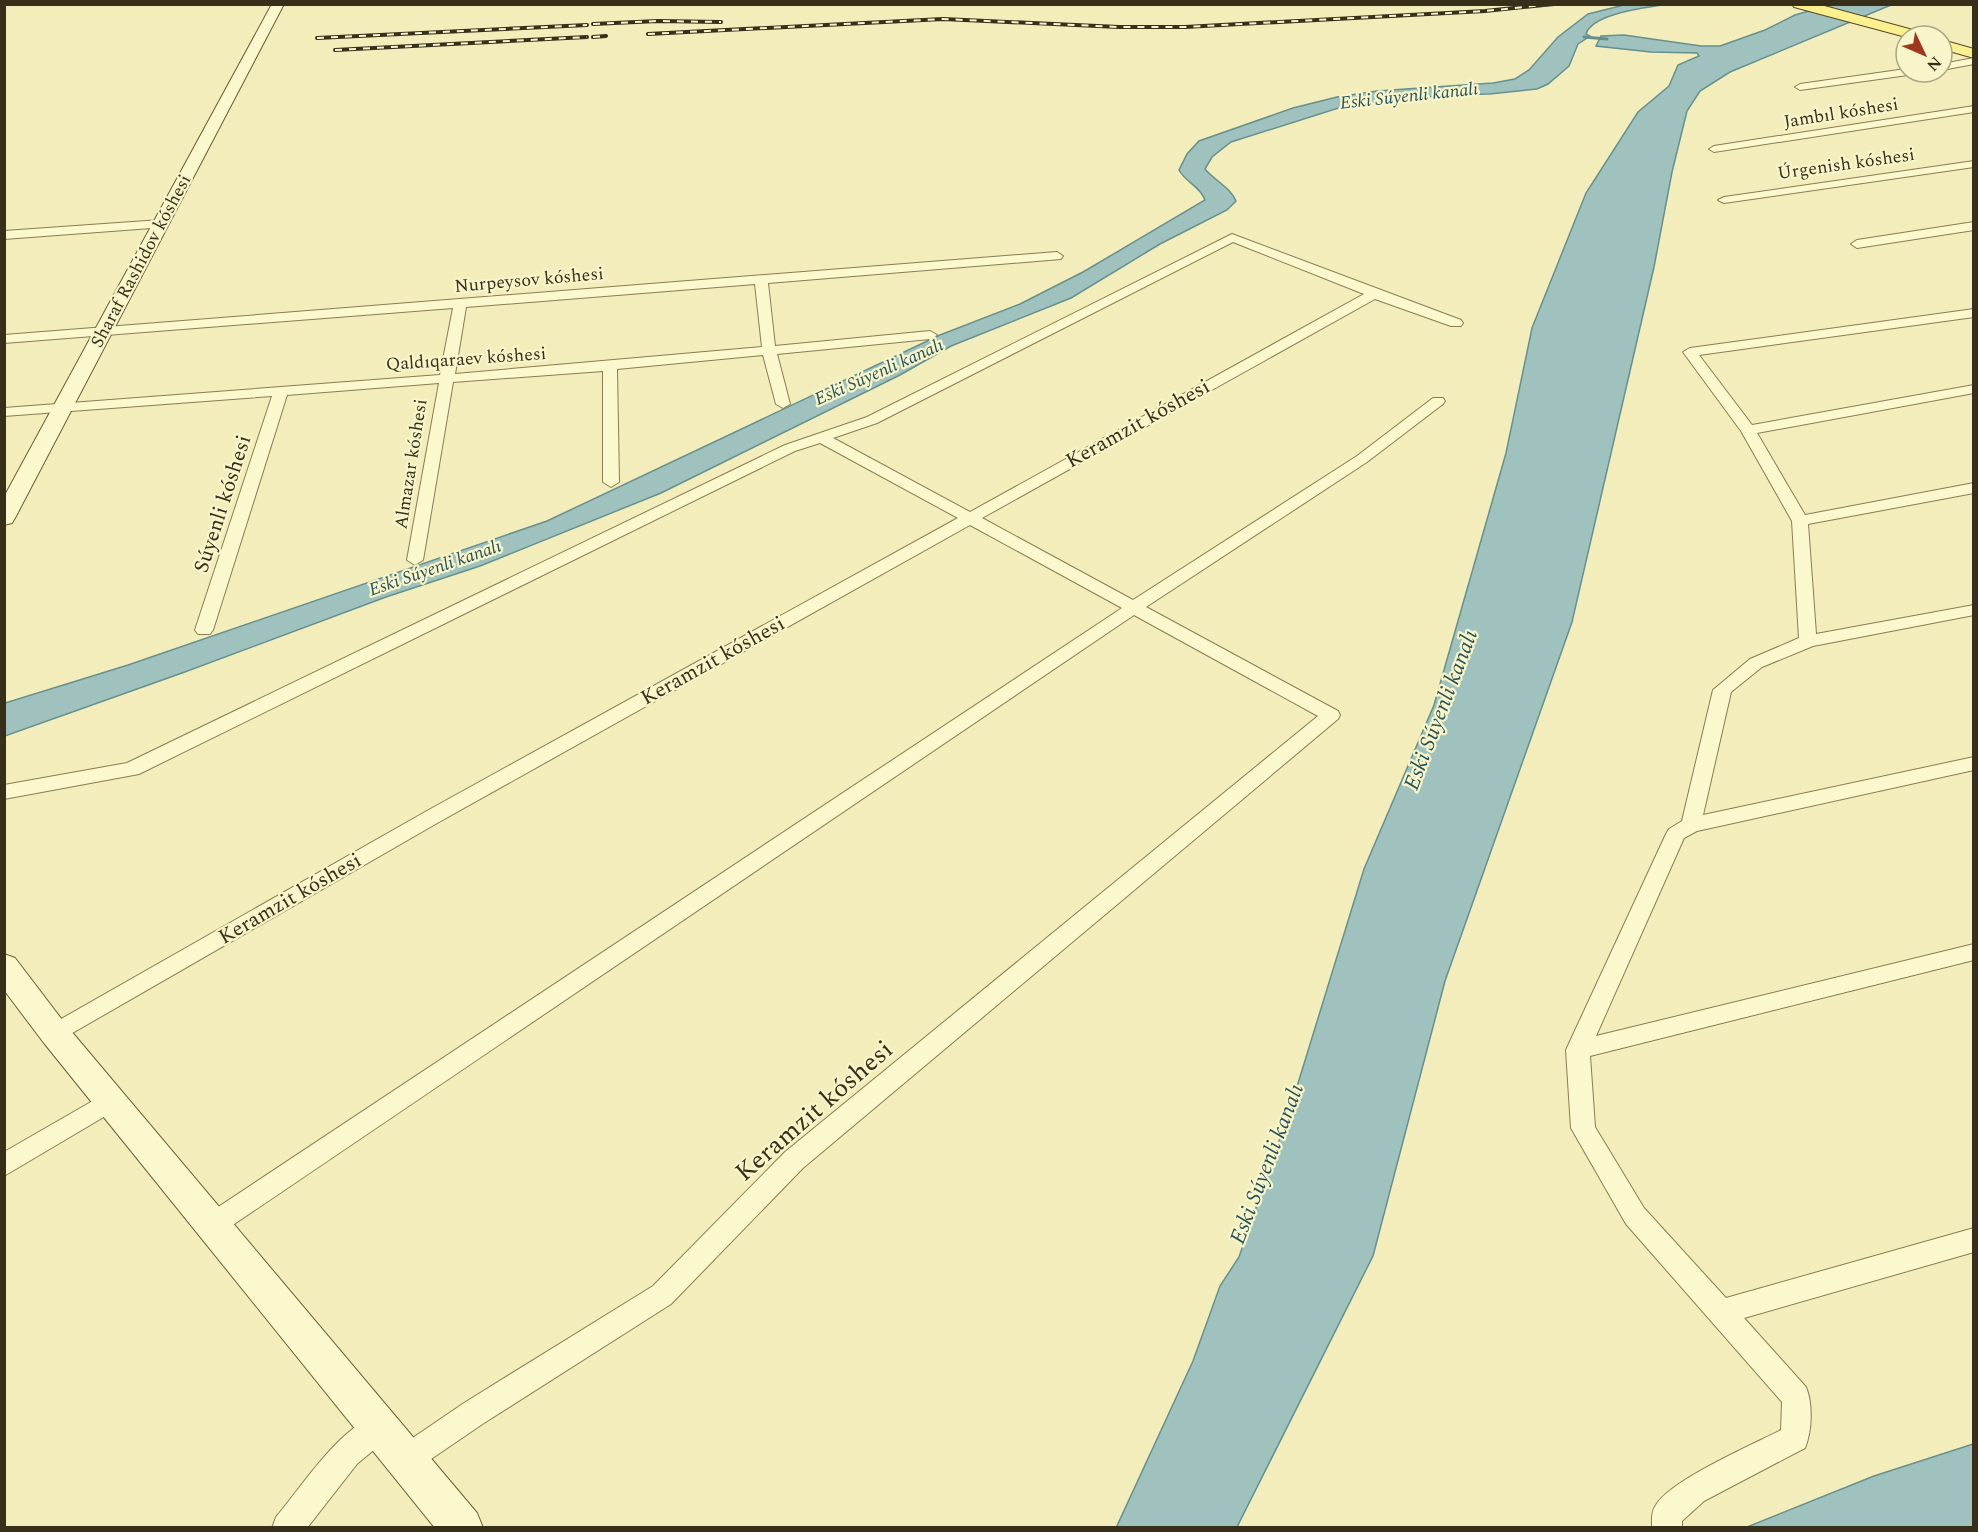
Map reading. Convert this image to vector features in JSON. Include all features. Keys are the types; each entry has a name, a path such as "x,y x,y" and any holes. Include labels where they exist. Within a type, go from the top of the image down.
{"main road":[{"path":"1787,4 1894,33"},
{"path":"1799,4 1894,29"},
{"path":"1954,48 1974,54"}],"street":[{"name":"Sharaf Rashidov kóshesi","path":"4,518 278,4"},
{"path":"1954,65 1974,61"},
{"path":"1800,87 1894,74"},
{"name":"Jambıl kóshesi","path":"1714,149 1974,109"},
{"name":"Úrgenish kóshesi","path":"1724,200 1974,164"},
{"path":"4,235 161,224"},
{"path":"1857,244 1974,226"},
{"path":"4,792 132,769 780,453 872,420 1232,238 1374,294 1456,323"},
{"name":"Nurpeysov kóshesi","path":"4,339 1057,256"},
{"path":"761,279 769,351 783,404"},
{"name":"Keramzit kóshesi","path":"56,1034 432,817 1374,294"},
{"name":"Almazar kóshesi","path":"415,560 445,378 460,303"},
{"path":"1808,641 1800,521 1748,430 1690,352 1974,313"},
{"name":"Qaldıqaraev kóshesi","path":"4,412 610,366 930,335"},
{"path":"610,366 611,482"},
{"path":"1748,430 1974,389"},
{"name":"Súyenli kóshesi","path":"204,630 281,390"},
{"path":"212,1225 1135,607 1362,459 1438,401"},
{"path":"822,438 1135,607"},
{"path":"1800,521 1974,488"},
{"name":"Keramzit kóshesi","path":"405,1460 474,1413 662,1295 794,1160 1331,715 1135,607"},
{"path":"1691,825 1722,690 1756,663 1808,641 1974,610"},
{"path":"1667,1527 1667,1514 1694,1491 1795,1438 1796,1397 1635,1216 1583,1128 1578,1050 1676,834 1691,825 1974,763"},
{"path":"1578,1050 1974,952"},
{"path":"4,966 110,1101 462,1527"},
{"path":"4,1165 110,1101"},
{"path":"1722,1312 1974,1240"},
{"path":"286,1527 347,1454 378,1428"}],"water":[{"name":"Eski Súyenli kanalı","path":"1628,4 1662,5 1619,13 1598,21 1590,27 1586,34 1590,36 1578,44 1569,66 1548,84 1537,89 1348,105 1231,142 1212,157 1205,169 1234,196 1236,201 1227,210 1160,244 1071,298 951,346 900,375 661,493 480,566 386,597 5,736 5,703 128,665 547,521 940,335 1020,304 1083,272 1205,200 1200,191 1179,170 1187,154 1199,141 1293,108 1337,97 1377,91 1493,83 1515,79 1529,70 1558,37 1588,14"},
{"name":"Eski Súyenli kanalı","path":"1829,5 1891,5 1730,72 1700,91 1687,111 1672,172 1654,267 1572,622 1445,981 1373,1256 1237,1527 1116,1528 1193,1361 1220,1286 1239,1257 1291,1106 1364,869 1434,705 1506,453 1532,328 1586,193 1638,112 1669,86 1678,65 1699,56 1697,53 1651,52 1596,46 1601,36 1624,35 1701,46 1720,46 1765,30 1795,15"},
{"path":"1973,1444 1973,1527 1747,1527 1874,1476"}],"waterway":[{"path":"1584,37 1607,39"}],"railway":[{"path":"648,34 943,19 1119,27 1185,27 1485,11 1554,4"},
{"path":"593,24 658,21 721,22"},
{"path":"317,38 587,25"},
{"path":"593,37 606,36"},
{"path":"335,50 587,37"}]}
